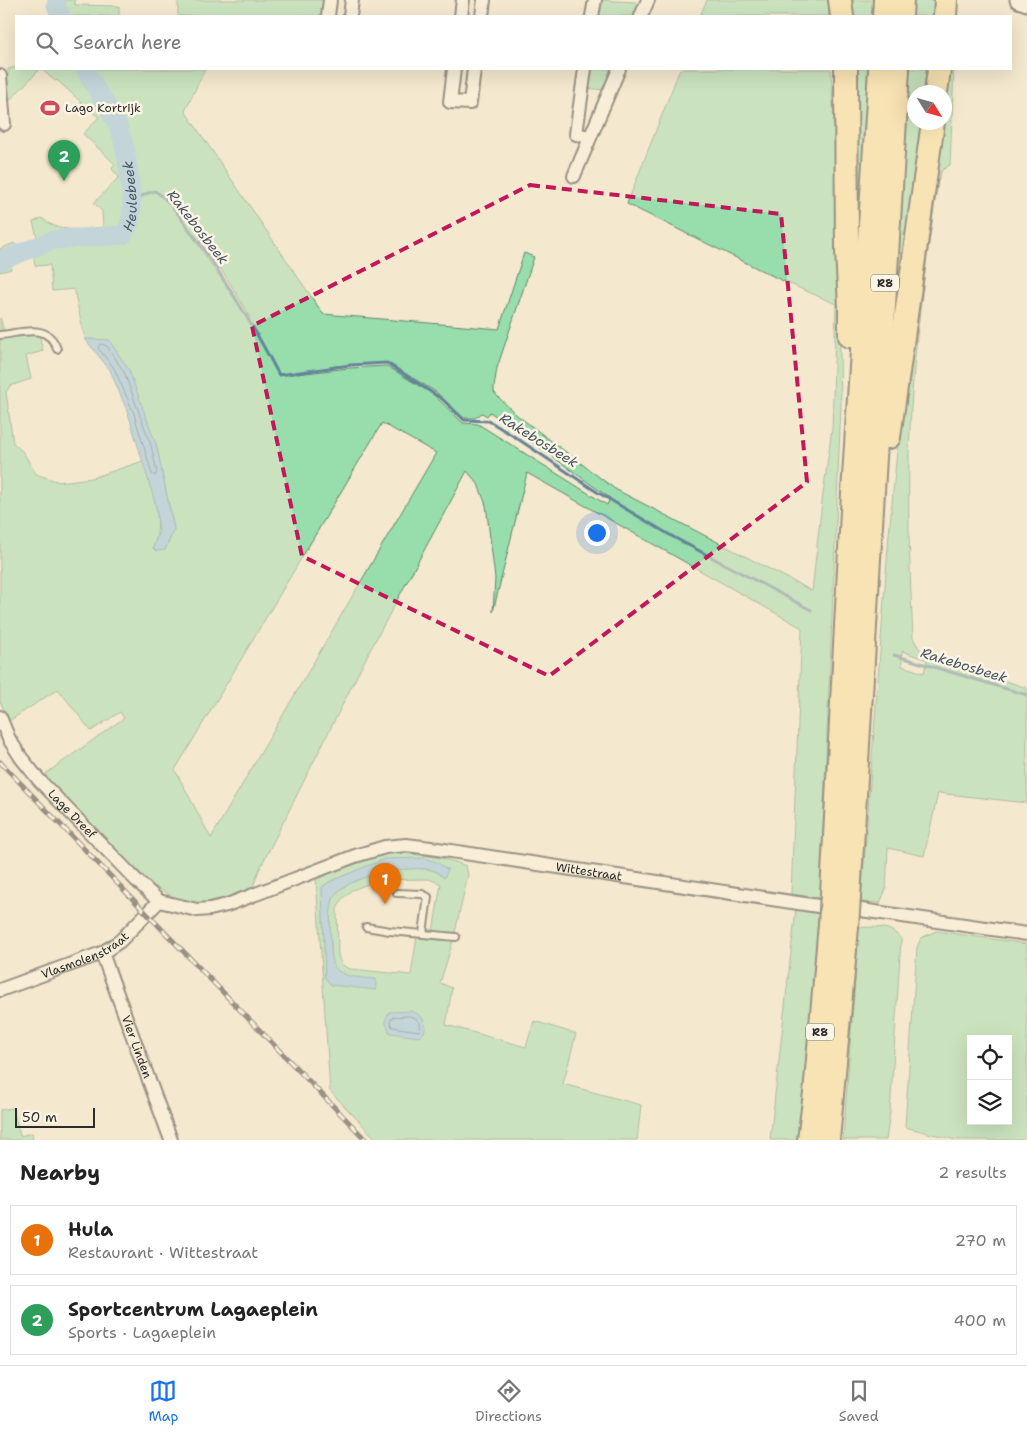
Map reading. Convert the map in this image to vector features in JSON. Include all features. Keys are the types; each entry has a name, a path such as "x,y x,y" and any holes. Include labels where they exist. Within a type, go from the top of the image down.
{"highway":[{"path":"840,0 842,15"},
{"path":"884,0 884,15"},
{"path":"901,15 902,0"},
{"path":"945,15 946,0"},
{"name":"R8","path":"846,70 847,251 850,307 848,454 862,495"},
{"name":"R8","path":"828,1140 862,495 880,70"},
{"name":"R8","path":"862,495 898,70"},
{"path":"937,85 939,70"},
{"name":"R8","path":"862,495 888,446 932,130"},
{"name":"R8","path":"809,1140 838,926"}],"street":[{"path":"328,15 330,0"},
{"path":"350,15 352,0"},
{"path":"461,15 463,0"},
{"path":"482,15 484,0"},
{"path":"592,15 594,0"},
{"path":"641,15 648,0"},
{"path":"1018,0 1027,3"},
{"path":"454,70 450,102 470,103 474,70"},
{"path":"585,70 576,134 590,137"},
{"path":"574,176 619,70"},
{"path":"0,76 4,124"},
{"name":"Lage Dreef","path":"0,717 9,739 39,780 136,880 159,901"},
{"name":"Wittestraat","path":"159,901 192,909 210,909 227,905 355,856 385,847 406,846 431,848 808,905 861,910 1027,934"},
{"name":"Vlasmolenstraat","path":"0,990 102,953 120,941 159,901"},
{"name":"Vier Linden","path":"102,953 172,1140"}],"lane":[{"path":"0,336 39,331 52,338 57,350"},
{"path":"397,893 422,894 428,897 423,933"},
{"path":"366,927 456,937"}],"highlighted area":[{"path":"530,185 781,214 807,482 549,676 302,556 252,326"}],"green space":[{"path":"49,0 75,0 75,5 119,6 119,15 53,15"},
{"path":"178,0 325,0 323,15 178,15"},
{"path":"599,0 635,2 639,6 635,15 597,15"},
{"path":"707,0 828,0 829,15 700,15"},
{"path":"846,0 875,0 874,15 847,15"},
{"path":"913,0 939,0 938,15 912,15"},
{"path":"15,67 15,70 39,70 7,103 8,69"},
{"path":"42,70 205,70 185,111 323,314 499,329 524,253 534,257 497,368 494,392 498,397 518,416 615,489 812,591 832,428 836,304 781,280 627,204 680,70 831,70 836,160 841,405 820,898 791,894 802,628 527,473 493,612 495,578 486,505 478,484 467,471 369,652 259,870 252,889 224,900 209,903 193,902 174,897 154,886 116,850 44,775 124,718 120,712 91,731 58,689 9,721 0,701 0,318 6,337 39,335 43,351 26,356 31,379 10,386 6,392 13,443 23,452 36,474 59,482 92,478 143,461 156,504 158,526 153,548 165,550 174,529 156,444 109,340 85,339 74,289 52,291 50,265 35,266 33,252 52,242 62,241 62,236 9,256 11,269 0,272 0,249 14,243 17,247 37,237 33,222 42,218 49,223 63,228 103,227 102,211 94,203 119,177 112,169 115,164 83,134 99,117 57,80 55,81","holes":["189,231 199,240 223,272 250,317 248,319","388,363 436,392 464,418 475,418 482,413 487,416 490,412 610,498 607,505 478,424 463,423 434,395 387,366 297,374 335,366","382,423 436,453 211,838 175,770"]},
{"path":"589,70 613,70 604,90 586,88"},
{"path":"850,70 871,70 855,337"},
{"path":"909,70 934,70 933,85 908,85"},
{"path":"946,70 954,70 952,117 952,85 945,85"},
{"path":"907,100 907,130 927,130 889,383"},
{"path":"937,130 951,130 950,165 942,170 938,181 914,365 910,423 909,484 909,546 913,638 920,650 928,656 1027,688 1027,803 938,793 924,856 888,848 886,889 880,903 861,902 889,534 905,369","holes":["902,651 927,660 924,673 902,666"]},
{"path":"393,852 439,858 466,866 468,875 453,941 440,983 452,988 446,1025 526,1047 534,1021 576,1034 563,1084 641,1105 637,1140 377,1140 330,1091 316,878","holes":["384,859 448,869 444,878 436,872 425,869 396,870 379,873 349,883 339,891 331,905 330,931 332,964 336,970 344,975 325,978 322,887 331,881","429,879 441,884 432,938 417,937 411,975 350,969 342,965 338,956 337,909 342,899 352,890 379,880"]},
{"path":"796,908 819,911 799,1140 770,1140"},
{"path":"859,927 887,929 901,939 890,1112 886,1140 843,1140"},
{"path":"936,931 1027,944 1027,1140 956,1140 905,1127 917,947 921,938"},
{"path":"13,1108 20,1136 32,1133 33,1140 0,1140 0,1110"}],"water":[{"path":"85,339 109,340 129,370 156,444 174,529 165,550 156,551 153,548 159,531 156,506 128,413 110,370"},
{"path":"423,858 437,862 448,870 444,878 436,872 425,869 396,870 380,873 350,884 339,891 333,899 330,931 332,964 346,975 376,979 376,990 331,985 325,978 322,887 331,881 384,859"},
{"path":"411,1011 422,1018 425,1026 423,1033 419,1037 390,1033 385,1021 389,1012"}],"waterway":[{"name":"Heulebeek","path":"57,0 56,5 61,15"},
{"name":"Heulebeek","path":"0,261 53,240 123,235 129,225 132,209 131,197 128,169 120,130 86,70"},
{"name":"Rakebosbeek","path":"132,203 145,194 155,191 172,206 224,279 279,375 351,365 387,363 442,399 464,420 489,421 597,492 675,538 811,610"},
{"name":"Rakebosbeek","path":"894,655 1027,695"}],"railway":[{"path":"0,762 366,1140"}],"place":[{"name":"Lago Kortrijk","path":"50,108"},
{"name":"Sportcentrum Lagaeplein","path":"64,181"},
{"name":"Hula","path":"385,904"}]}
